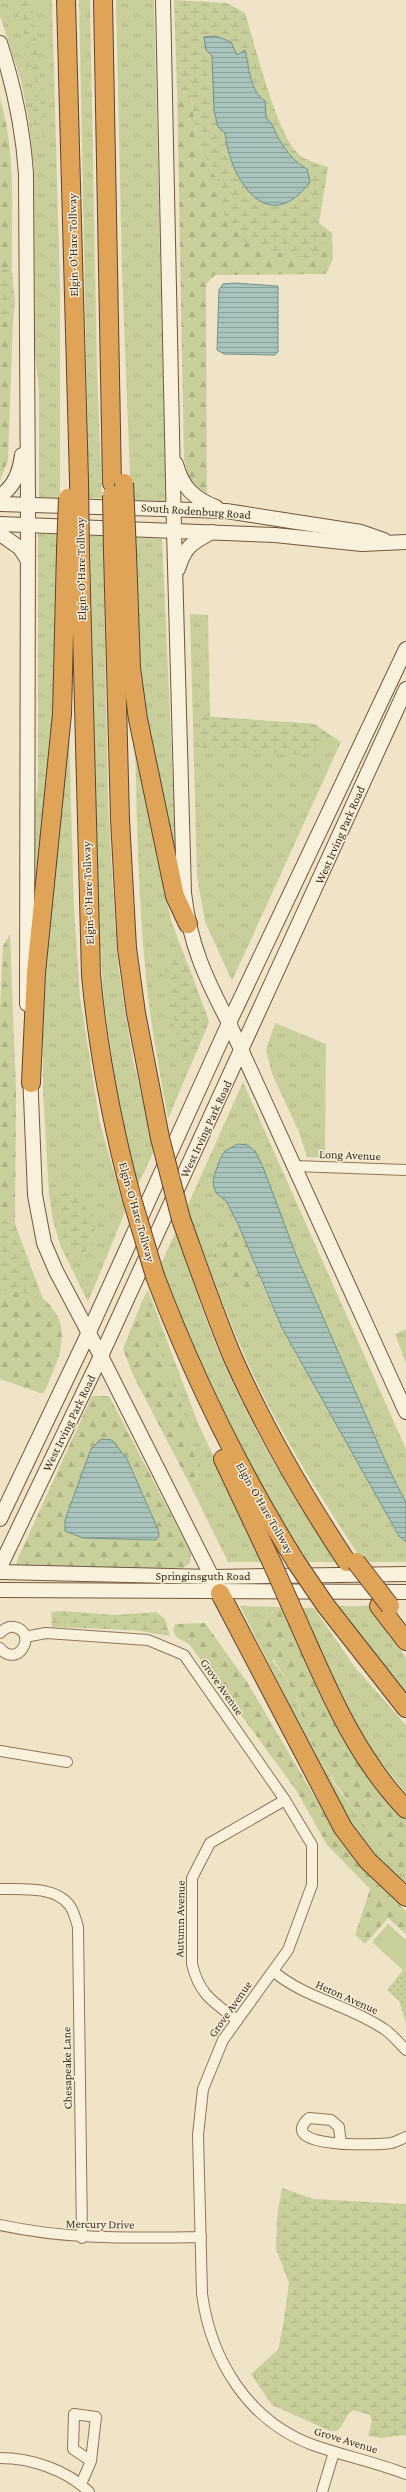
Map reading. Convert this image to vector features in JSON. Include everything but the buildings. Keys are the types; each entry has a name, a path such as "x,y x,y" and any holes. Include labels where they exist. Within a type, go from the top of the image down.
{"highway":[{"name":"Elgin-O'Hare Tollway","path":"66,0 72,238 74,481 73,551 91,975 97,1035 106,1093 132,1199 156,1276 192,1368 246,1478 296,1562 326,1606 406,1708"},
{"path":"104,0 107,199 120,552 120,819 127,948 136,1013 160,1138 182,1219 233,1358 282,1457 320,1521 384,1606 406,1641"},
{"path":"31,1083 36,973 62,714 73,551"},
{"path":"120,552 135,700 176,896 188,924"},
{"path":"192,1368 198,1400 337,1706 359,1747 377,1775 406,1809"},
{"path":"220,1593 343,1828 368,1861 406,1897"},
{"path":"384,1606 406,1627"}],"main road":[{"path":"164,0 175,579 184,893 188,924 193,947 207,981 229,1023 406,1412"},
{"path":"0,43 15,97 24,145 28,504 26,918 27,1048 31,1083 35,1195 38,1217 44,1243 56,1271 89,1332 220,1593"},
{"path":"0,496 10,489 18,475 27,433"},
{"path":"172,453 178,473 189,493 204,503 226,511"},
{"name":"South Rodenburg Road","path":"0,504 174,508 226,511 361,532 390,542"},
{"name":"South Rodenburg Road","path":"0,524 213,532 362,544 406,542"},
{"path":"175,579 182,556 191,543 213,532"},
{"path":"0,534 20,548 27,560"},
{"name":"West Irving Park Road","path":"0,1519 89,1332 229,1023 406,649"},
{"name":"West Irving Park Road","path":"0,1567 101,1356 406,689"},
{"name":"Springinsguth Road","path":"0,1572 212,1577 406,1574"},
{"name":"Springinsguth Road","path":"0,1590 220,1593 406,1592"}],"street":[{"name":"Long Avenue","path":"294,1166 406,1170"},
{"path":"0,1633 12,1627 20,1630 25,1637 24,1646 18,1653 9,1654 0,1648"},
{"name":"Grove Avenue","path":"25,1637 46,1633 148,1640 184,1655 285,1800 312,1844 312,1885 288,1950 274,1972 237,2020 215,2056 206,2078 201,2103 198,2135 204,2312 215,2348 229,2376 254,2407 279,2426 311,2444 334,2452 374,2462 406,2474"},
{"path":"0,1751 67,1762"},
{"name":"Autumn Avenue","path":"237,2020 208,1998 198,1985 192,1964 192,1878 210,1843 285,1800"},
{"name":"Chesapeake Lane","path":"0,1888 42,1890 65,1902 71,1907 78,1927 82,2238"},
{"name":"Heron Avenue","path":"274,1972 308,1994 355,2013 385,2029 406,2050"},
{"path":"341,2144 392,2143 406,2137"},
{"name":"Mercury Drive","path":"0,2226 39,2234 82,2238 201,2237"},
{"path":"322,2492 334,2452"},
{"path":"0,2458 38,2462 81,2484 89,2492"},
{"path":"81,2484 91,2461"}],"green space":[{"path":"0,0 52,0 60,287 60,499 39,498 39,391 35,354 34,167 29,123 21,80 0,16"},
{"path":"15,0 32,0 38,66 47,112 42,121 42,136 37,142 34,130 32,101 38,91"},
{"path":"79,0 90,0 97,370 102,498 89,498"},
{"path":"116,0 154,0 166,501 131,500 122,272"},
{"path":"174,0 227,3 245,13 268,91 284,133 293,148 302,157 328,167 319,223 324,251 321,260 279,253 246,242 222,212 222,190 198,144 191,95 177,90"},
{"path":"177,90 191,95 198,144 222,190 222,212 319,223 332,233 333,259 326,274 215,275 206,284 207,495 193,485 184,459"},
{"path":"0,99 9,141 11,163 12,271 0,267"},
{"path":"0,267 12,271 15,303 13,321 0,315"},
{"path":"0,315 13,321 8,460 0,481"},
{"path":"38,534 59,534 53,718 32,932 30,932 35,804 38,782"},
{"path":"90,536 103,536 108,802 119,970 133,1060 155,1149 136,1189 119,1109 104,1000 99,931"},
{"path":"133,537 162,539 176,846 174,846 147,720 141,674"},
{"path":"190,614 208,615 210,717 314,724 341,742 232,981 205,922 197,877"},
{"path":"200,716 314,724 326,732 318,751 298,754 200,750"},
{"path":"69,733 74,909 80,997 100,1123 125,1212 88,1302 61,1247 53,1221 49,1194 43,1092 43,969"},
{"path":"135,745 171,920 209,1022 168,1119 152,1024 145,966 139,884"},
{"path":"10,934 16,1091 15,1224 0,1216 0,1008 3,946"},
{"path":"170,957 188,964 209,1022 193,1060 179,1050 165,968"},
{"path":"275,1023 326,1044 325,1158 307,1157 299,1132 272,1074 266,1050"},
{"path":"243,1082 406,1449 406,1503 389,1469 296,1255 282,1217 220,1159 213,1184 216,1193 226,1201 238,1224 213,1256 256,1288 262,1283 282,1328 399,1536 406,1542 406,1562 363,1562 308,1476 259,1387 239,1343 187,1207"},
{"path":"58,1192 70,1195 81,1202 96,1223 93,1243 81,1256 71,1253 62,1237 54,1199"},
{"path":"0,1216 15,1224 43,1299 9,1289 2,1293 2,1308 0,1310"},
{"path":"238,1224 262,1283 256,1288 230,1289 222,1281 213,1256"},
{"path":"177,1229 206,1320 231,1379 259,1436 275,1464 337,1562 304,1562 262,1492 201,1370 160,1266"},
{"path":"9,1289 42,1298 48,1303 58,1317 62,1338 60,1350 53,1373 43,1394 0,1379 0,1310 2,1308 2,1293"},
{"path":"148,1290 198,1423 263,1562 228,1562 191,1487 196,1487 197,1464 181,1403 167,1375 145,1300 142,1301"},
{"path":"146,1300 167,1375 181,1403 197,1464 196,1487 191,1487 132,1373 123,1349 142,1301"},
{"path":"406,1329 406,1363 395,1334"},
{"path":"92,1396 109,1396 191,1553 190,1563 183,1568 21,1568 16,1565","holes":["101,1440 127,1459 158,1529 159,1536 156,1540 83,1538 65,1531 65,1520 91,1449"]},
{"path":"240,1606 279,1607 271,1613 273,1661 295,1692 306,1733 335,1785 396,1865 406,1873 406,1884 376,1856 346,1818"},
{"path":"335,1606 369,1606 406,1658 406,1694"},
{"path":"279,1607 284,1612 337,1726 365,1771 406,1820 406,1873 396,1865 348,1802 307,1735 303,1724 300,1707 294,1691 274,1660 268,1649 265,1638 265,1627 269,1617"},
{"path":"301,1608 314,1608 354,1666 406,1725 406,1793 366,1744"},
{"path":"63,1611 115,1615 156,1612 165,1619 170,1636 134,1630 52,1627 51,1612"},
{"path":"205,1623 247,1682 342,1843 374,1881 406,1911 406,1934 388,1918 365,1944 355,1935 370,1889 327,1845 296,1790 189,1644 176,1637 173,1629 175,1624"},
{"path":"388,1924 406,1940 406,1973 372,1942"},
{"path":"403,1970 406,1973 406,2023 399,2001 387,1990"},
{"path":"282,2188 314,2199 406,2204 406,2435 382,2438 368,2436 372,2421 370,2415 353,2410 350,2412 340,2429 337,2431 330,2431 272,2405 251,2374 278,2350 283,2326 289,2283 276,2249 277,2217"}],"water":[{"path":"216,36 231,42 237,55 245,50 253,85 260,97 265,101 266,118 269,120 287,151 298,163 307,169 310,182 294,198 279,205 266,204 253,196 243,184 234,168 228,151 225,133 218,127 214,110 212,56 206,50 204,37"},
{"path":"234,283 278,286 278,352 275,355 224,354 217,350 219,290 223,284"},
{"path":"238,1144 247,1145 255,1151 263,1167 296,1255 389,1469 406,1503 406,1542 399,1536 282,1328 238,1224 226,1201 216,1193 213,1184 220,1159 225,1151"},
{"path":"101,1439 112,1440 127,1459 158,1529 159,1536 156,1540 83,1538 65,1531 65,1520 91,1449"}]}
